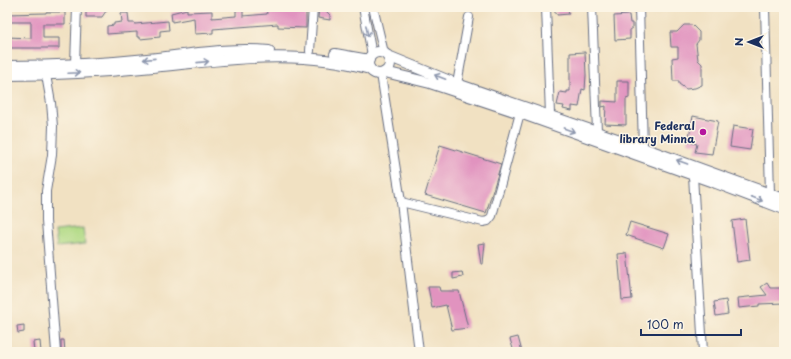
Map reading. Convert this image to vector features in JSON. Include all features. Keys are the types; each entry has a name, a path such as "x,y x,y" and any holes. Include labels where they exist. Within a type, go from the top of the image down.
{"main road":[{"path":"7,66 128,61 247,49 271,51 310,51 370,61"},
{"path":"370,61 376,53 386,55 457,84 597,131 784,199"},
{"path":"383,73 388,70 390,63 386,55"},
{"path":"7,74 46,74 128,69 248,57 275,56 370,61"},
{"path":"370,61 376,74 383,73 430,83 520,113 784,209"}],"street":[{"path":"75,64 77,7"},
{"path":"310,51 313,7"},
{"path":"362,7 370,61"},
{"path":"373,7 386,55"},
{"path":"546,7 550,115"},
{"path":"592,7 597,131"},
{"path":"639,7 643,148"},
{"path":"765,7 770,194"},
{"path":"457,84 469,17"},
{"path":"383,73 401,202 418,352"},
{"path":"46,74 53,126 52,154 46,191 46,221 56,352"},
{"path":"401,202 483,222 488,221 492,216 520,113"},
{"path":"694,175 704,352"}],"green space":[{"path":"83,228 85,244 57,247 55,231"}],"building":[{"path":"86,7 91,7 91,9 108,8 102,17 86,17"},
{"path":"266,7 306,7 306,28 278,27 278,24 213,29 213,33 195,34 194,18 172,22 171,13 187,9 187,12 212,11 212,18 236,16 236,10 243,9 243,16 267,14"},
{"path":"319,7 322,7 330,15 330,20 318,18"},
{"path":"555,7 568,8 569,14 557,15 557,13 555,13"},
{"path":"65,12 65,24 43,24 43,38 59,38 59,48 7,48 7,37 31,38 31,22 7,22 7,14"},
{"path":"121,13 128,13 129,23 135,24 168,21 169,30 160,31 160,37 140,39 140,37 137,37 137,32 107,34 107,26 122,22"},
{"path":"629,15 630,23 632,23 632,29 630,29 630,39 615,40 614,16"},
{"path":"684,25 692,25 699,32 699,40 696,44 698,60 702,64 702,85 695,88 686,89 679,84 679,81 673,81 672,58 678,57 678,47 671,47 670,32 677,32"},
{"path":"585,52 585,90 582,89 579,107 572,106 572,111 563,109 564,106 557,105 560,92 567,93 567,91 570,91 570,53"},
{"path":"617,81 629,81 629,98 626,99 626,125 605,124 606,106 602,107 602,101 617,102"},
{"name":"Federal library Minna","path":"693,116 718,121 712,154 695,152 697,144 688,142"},
{"path":"733,126 753,129 750,150 730,147"},
{"path":"440,145 501,164 486,213 425,195"},
{"path":"745,219 750,260 737,262 732,221"},
{"path":"630,222 669,234 664,248 626,235"},
{"path":"485,243 483,264 481,264 478,244"},
{"path":"627,253 632,299 622,300 618,254"},
{"path":"462,272 463,277 453,279 453,273"},
{"path":"767,283 770,288 784,288 784,303 759,304 759,306 739,308 738,298 767,295 761,287"},
{"path":"428,287 439,287 440,291 459,291 468,328 452,330 446,305 432,308"},
{"path":"726,300 728,314 716,316 714,302"},
{"path":"24,325 24,332 18,333 17,326"},
{"path":"518,337 522,352 514,352 510,339"},
{"path":"61,340 64,340 65,352 61,352"},
{"path":"40,341 41,352 34,352 33,342"}],"place":[{"name":"Federal library Minna","path":"703,132"}]}
